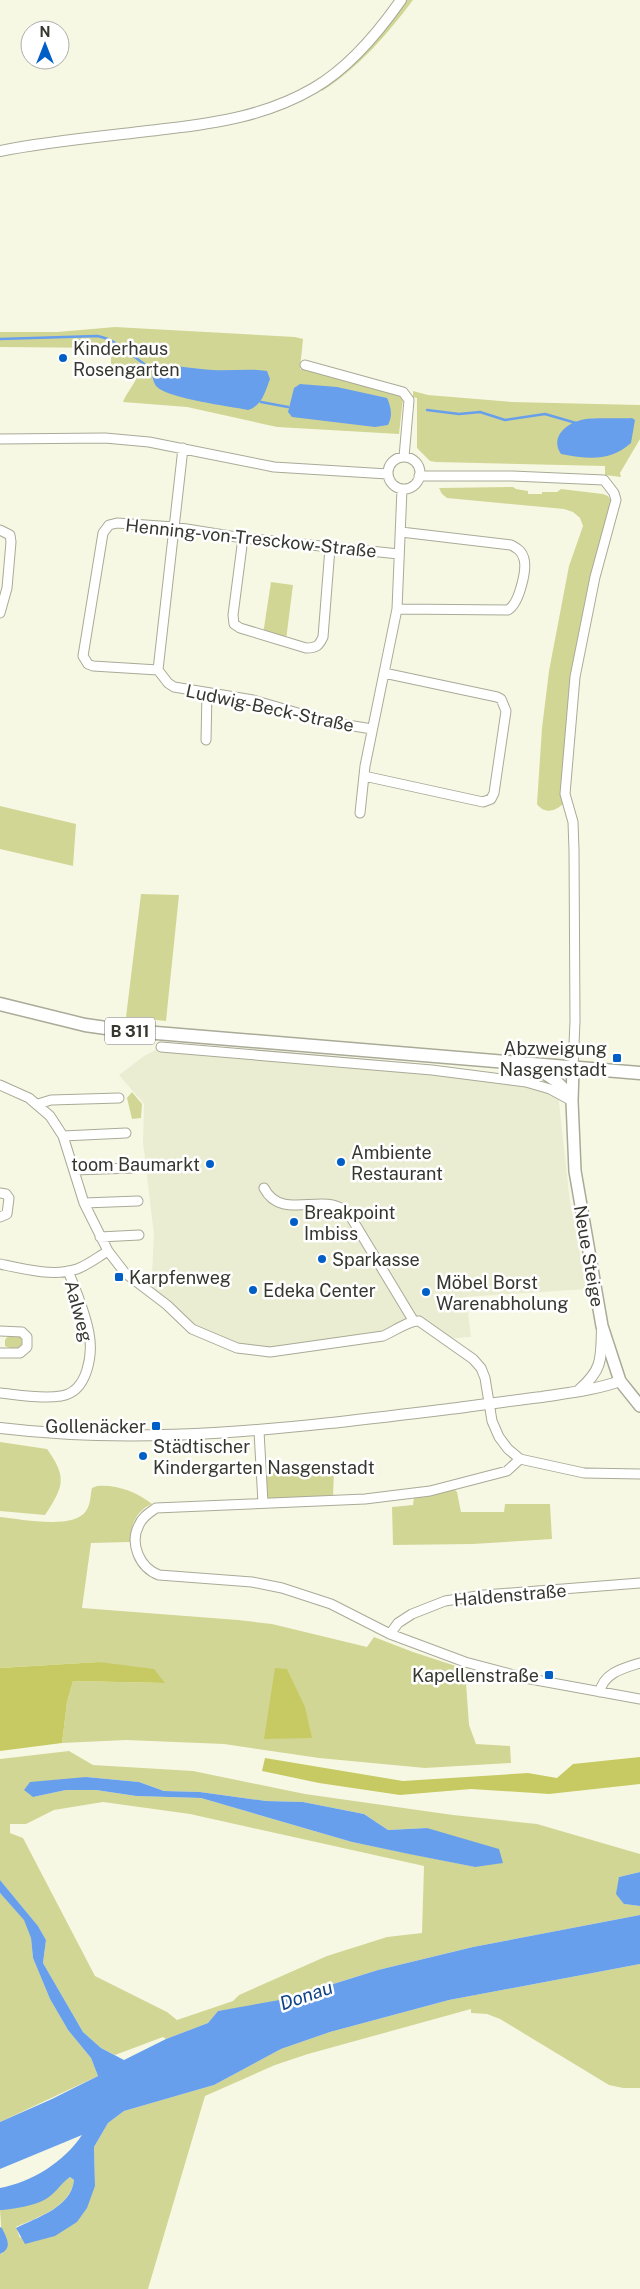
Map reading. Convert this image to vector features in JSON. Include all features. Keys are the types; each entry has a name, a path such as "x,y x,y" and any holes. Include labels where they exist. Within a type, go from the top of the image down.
{"main road":[{"name":"B 311","path":"0,1004 85,1025 120,1030 640,1074"},
{"path":"532,1064 555,1080 572,1099"},
{"name":"Neue Steige","path":"573,1068 572,1099 575,1171 602,1326 614,1369 620,1381 640,1406"}],"street":[{"path":"0,150 208,124 269,110 315,88 338,71 359,52 402,0"},
{"path":"305,364 403,392 409,400 404,457"},
{"path":"0,439 105,438 149,442 274,467 388,474"},
{"path":"158,670 183,448"},
{"path":"402,489 391,482 388,474 393,462 404,457"},
{"path":"402,489 415,484 419,476 416,463 404,457"},
{"path":"419,476 512,476 604,480 614,493 616,500 595,577 575,677 565,794 573,822 574,850 575,1021 573,1068"},
{"path":"360,813 372,730 397,609 402,489"},
{"name":"Henning-von-Tresckow-Straße","path":"158,670 93,666 85,661 83,651 105,529 109,525 117,523 174,527 243,538 399,554"},
{"path":"0,530 10,535 11,542 7,588 0,613"},
{"path":"397,609 508,610 517,602 525,566 519,548 511,545 401,532"},
{"path":"243,538 233,614 234,624 240,628 306,648 314,648 320,645 323,637 330,548"},
{"name":"Ludwig-Beck-Straße","path":"158,670 168,683 174,687 253,700 329,722 372,730"},
{"path":"364,776 483,802 491,799 494,793 506,711 501,700 497,696 384,673"},
{"path":"206,740 207,693"},
{"path":"161,1047 432,1070 526,1082 550,1089 572,1099"},
{"path":"0,1085 18,1092 38,1104 50,1116 63,1136 84,1203 108,1251 125,1273 167,1305 192,1329 237,1348 270,1352 362,1340 392,1332 413,1320 423,1322 472,1358 481,1368 485,1378 492,1421 499,1437 508,1449 520,1459 584,1473 640,1474"},
{"path":"38,1104 51,1100 119,1098"},
{"path":"63,1136 126,1133"},
{"path":"74,1170 133,1168"},
{"path":"264,1188 272,1199 281,1204 332,1205 344,1210 413,1320"},
{"path":"0,1193 6,1194 9,1198 7,1214 0,1216"},
{"path":"84,1203 138,1201"},
{"path":"100,1237 139,1235"},
{"path":"0,1264 31,1269 68,1271 89,1263 108,1251"},
{"name":"Aalweg","path":"0,1393 60,1397 80,1386 88,1359 89,1334 68,1271"},
{"path":"579,1391 593,1378 600,1367 602,1326"},
{"path":"0,1331 22,1332 27,1338 27,1347 20,1353 0,1353"},
{"path":"0,1428 61,1434 152,1437 259,1431 490,1404 579,1391 620,1381"},
{"path":"259,1431 263,1503"},
{"path":"520,1459 507,1471 430,1491 365,1498 156,1508 147,1514 137,1530 136,1547 139,1557 150,1572 159,1575 252,1582 305,1595 333,1605 390,1634 429,1650 494,1671 640,1699"},
{"name":"Haldenstraße","path":"390,1634 398,1623 412,1614 445,1601 484,1595 640,1583"},
{"path":"600,1692 601,1686 608,1676 618,1670 640,1664"}],"shaded area":[{"path":"161,1047 526,1082 558,1093 570,1202 587,1289 466,1297 471,1337 445,1339 423,1323 399,1330 270,1352 202,1335 151,1292 154,1235 143,1142 144,1104 119,1075 144,1056"},
{"path":"99,1662 154,1669 165,1683 73,1681 67,1702 62,1743 0,1751 0,1668"},
{"path":"275,1668 287,1669 305,1707 312,1738 264,1739"},
{"path":"640,1757 640,1784 549,1794 471,1789 400,1795 319,1783 262,1771 265,1758 403,1781 528,1773 557,1778 573,1764"}],"green space":[{"path":"407,0 413,0 372,50 348,72 322,91 322,87 400,10"},
{"path":"115,327 303,339 300,369 346,379 397,394 403,399 399,434 277,427 187,407 123,402 135,382 138,368 111,367 111,348 0,347 0,332 57,332"},
{"path":"413,391 428,395 512,402 640,405 640,439 620,473 621,477 605,475 605,466 430,461 417,448 417,398 413,397"},
{"path":"513,487 528,491 528,494 557,492 561,489 603,494 608,496 612,502 575,659 564,803 550,811 543,810 537,804 542,728 549,671 569,566 583,526 580,518 573,512 564,509 447,498 439,488"},
{"path":"271,582 293,585 286,640 263,634"},
{"path":"0,806 76,824 73,866 0,849"},
{"path":"141,894 179,895 166,1021 126,1017"},
{"path":"132,1092 142,1104 141,1118 132,1119 127,1098"},
{"path":"8,1336 23,1336 22,1349 5,1346 5,1340"},
{"path":"0,1442 47,1449 54,1459 61,1482 56,1497 45,1515 0,1511"},
{"path":"262,1466 334,1466 333,1500 263,1503"},
{"path":"111,1486 126,1490 152,1504 146,1507 135,1520 131,1530 130,1542 91,1543 82,1608 272,1624 367,1647 374,1637 465,1669 469,1725 476,1744 510,1746 511,1763 425,1768 319,1758 224,1744 126,1740 62,1743 67,1702 73,1681 164,1683 99,1662 0,1668 0,1517 46,1522 70,1520 79,1517 86,1511 90,1503 92,1488"},
{"path":"454,1489 457,1492 461,1512 504,1512 505,1504 550,1504 552,1539 473,1544 393,1545 392,1507 413,1505 414,1497"},
{"path":"69,1751 93,1765 193,1771 305,1794 453,1815 537,1824 640,1854 640,1872 619,1877 624,1904 640,1906 640,1915 473,1947 378,1970 268,2004 218,2011 208,2023 115,2055 101,2048 83,2032 43,1963 46,1940 38,1926 0,1880 0,1759","holes":["86,1777 139,1782 164,1791 200,1792 266,1801 303,1802 364,1814 388,1830 427,1828 475,1867 352,1842 201,1798 136,1796 96,1790 66,1790 33,1797","103,1802 190,1814 424,1866 422,1933 387,1937 327,1956 239,1995 233,2001 177,2020 167,2012 95,1976 23,1838 10,1833 10,1824 26,1824 54,1810"]},
{"path":"0,1893 24,1919 31,1937 33,1958 50,1999 68,2030 91,2058 98,2076 0,2122"},
{"path":"640,1964 640,2088 623,2088 609,2085 500,2019 487,2014 471,2013 471,2009 308,2054 275,2065 205,2096 148,2289 0,2289 0,2254 3,2253 0,2210 26,2206 70,2177 74,2180 72,2189 60,2204 43,2215 16,2227 20,2238 95,2186 94,2147 108,2123 124,2111 214,2085 281,2049 330,2032 449,2000"}],"water":[{"path":"158,365 213,370 260,370 267,371 270,379 260,402 248,410 186,398 164,391 157,387 153,379 152,369"},
{"path":"300,384 337,387 387,398 390,405 391,418 388,425 375,427 292,417 288,412 294,388"},
{"path":"632,418 635,420 631,443 615,453 598,458 589,458 561,454 558,448 557,442 561,432 575,422 592,419"},
{"path":"86,1777 139,1782 164,1791 200,1792 266,1801 303,1802 364,1814 388,1830 427,1828 499,1849 503,1863 475,1867 352,1842 201,1798 136,1796 96,1790 66,1790 33,1797 24,1790 30,1782"},
{"path":"640,1872 640,1906 624,1904 616,1894 619,1877"},
{"name":"Donau","path":"0,1880 38,1926 46,1940 43,1963 83,2032 101,2048 124,2060 166,2039 208,2023 218,2011 285,1999 378,1970 473,1947 640,1915 640,1964 449,2000 330,2032 281,2049 214,2085 124,2111 108,2123 94,2147 95,2186 87,2208 77,2222 55,2236 25,2244 16,2228 60,2205 72,2190 74,2180 70,2177 49,2197 41,2201 3,2210 0,2210 0,2188 35,2176 57,2162 75,2145 82,2135 0,2169 0,2122 98,2076 91,2058 68,2030 50,1999 33,1958 31,1938 24,1920 0,1893"},
{"path":"0,2227 6,2236 8,2246 0,2254"}],"waterway":[{"path":"0,339 97,336 119,345 152,369"},
{"path":"261,402 288,407"},
{"path":"427,410 459,414 480,412 505,420 545,414 576,423"}],"place":[{"name":"Kinderhaus Rosengarten","path":"63,358"},
{"name":"Abzweigung Nasgenstadt","path":"617,1058"},
{"name":"Ambiente Restaurant","path":"341,1162"},
{"name":"toom Baumarkt","path":"210,1164"},
{"name":"Breakpoint Imbiss","path":"294,1222"},
{"name":"Sparkasse","path":"322,1259"},
{"name":"Karpfenweg","path":"119,1277"},
{"name":"Edeka Center","path":"253,1290"},
{"name":"Möbel Borst Warenabholung","path":"426,1292"},
{"name":"Gollenäcker","path":"156,1426"},
{"name":"Städtischer Kindergarten Nasgenstadt","path":"143,1456"},
{"name":"Kapellenstraße","path":"549,1675"}]}
